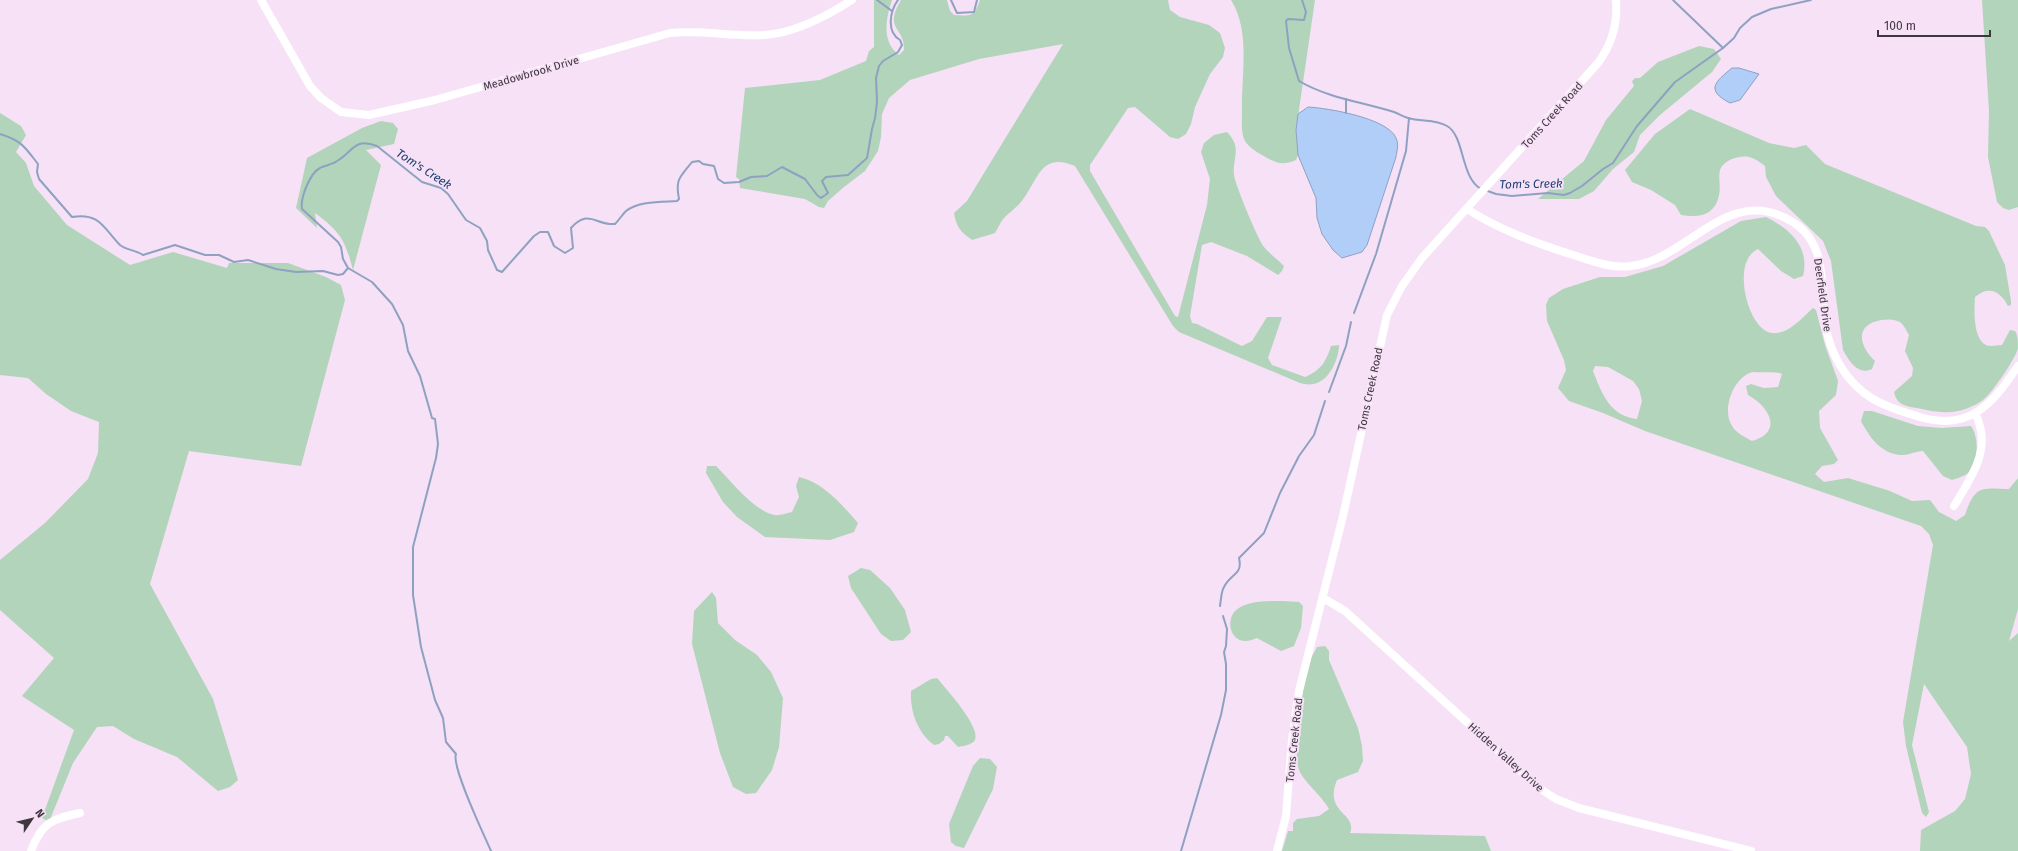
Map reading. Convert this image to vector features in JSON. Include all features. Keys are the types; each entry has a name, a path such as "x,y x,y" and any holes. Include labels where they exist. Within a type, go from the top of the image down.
{"street":[{"name":"Meadowbrook Drive","path":"261,0 310,86 317,94 332,107 341,112 369,115 435,100 670,33 694,31 760,35 786,32 832,13 852,0"},
{"name":"Toms Creek Road","path":"1277,851 1286,816 1293,733 1299,691 1323,598 1387,315 1409,275 1488,184 1583,80 1605,53 1613,34 1616,0"},
{"name":"Deerfield Drive","path":"1467,208 1496,226 1518,237 1600,264 1616,267 1630,266 1650,261 1723,218 1737,213 1762,211 1780,216 1802,230 1817,251 1821,268 1824,314 1828,334 1838,362 1856,386 1881,404 1929,419 1951,420 1974,413 1997,396 2018,366"},
{"path":"1954,506 1976,469 1981,454 1982,433 1974,413"},
{"name":"Hidden Valley Drive","path":"1323,598 1345,611 1539,788 1554,798 1581,808 1751,851"},
{"path":"31,851 36,837 47,824 58,818 80,813"}],"green space":[{"path":"874,0 892,0 888,14 886,29 887,37 893,50 899,55 904,50 903,42 894,23 894,17 901,0 947,0 950,11 954,15 968,15 976,10 980,0 1168,0 1170,10 1180,17 1209,25 1220,33 1225,48 1223,57 1210,74 1195,107 1191,124 1186,134 1178,139 1170,137 1135,107 1128,108 1090,165 1090,171 1175,316 1178,317 1207,205 1210,179 1201,152 1204,143 1214,135 1227,132 1235,143 1236,153 1234,175 1247,212 1264,247 1284,266 1278,275 1247,256 1211,242 1202,245 1190,316 1192,323 1242,346 1252,341 1267,317 1282,317 1268,358 1272,365 1305,377 1322,365 1331,346 1339,345 1339,351 1335,363 1324,379 1313,384 1300,383 1179,332 1173,326 1075,166 1063,162 1054,162 1041,170 1027,194 1004,219 995,233 972,240 960,229 956,222 954,213 967,201 1063,44 979,59 910,80 889,98 882,114 881,137 878,151 865,171 828,201 824,208 819,207 805,199 740,188 739,179 736,177 745,88 820,80 866,61 869,51 874,47"},
{"path":"1231,0 1315,0 1296,130 1298,155 1296,160 1288,163 1274,162 1254,150 1244,139 1242,133 1243,40 1237,12"},
{"path":"1982,0 2018,0 2018,207 2009,210 2003,208 1997,202 1988,157 1989,111"},
{"path":"1699,46 1714,49 1721,59 1712,72 1660,115 1640,135 1634,152 1613,169 1594,191 1579,199 1538,199 1584,161 1606,120 1634,86 1632,81 1635,78 1640,78 1658,62"},
{"path":"1690,109 1769,143 1794,148 1806,145 1825,164 1976,226 1985,227 1989,231 2005,265 2011,305 2008,306 2002,297 1994,292 1985,291 1980,293 1975,297 1975,323 1979,337 1986,345 2002,345 2010,330 2015,331 2016,333 2018,346 2016,353 2008,367 1988,395 1981,402 1955,412 1936,412 1905,405 1899,402 1894,392 1912,376 1913,368 1905,351 1909,335 1901,323 1895,320 1881,320 1872,323 1866,326 1863,331 1862,337 1865,349 1875,361 1872,369 1862,371 1851,363 1843,350 1831,261 1823,241 1776,196 1766,177 1765,166 1758,161 1749,157 1741,157 1732,159 1725,163 1720,170 1720,192 1717,202 1710,211 1699,216 1681,215 1675,205 1651,190 1632,182 1625,170 1655,134"},
{"path":"0,113 21,126 26,135 16,152 26,163 34,186 67,225 130,265 173,252 227,268 229,263 288,263 326,277 341,285 345,300 301,466 189,451 150,584 213,699 238,780 230,787 218,791 177,757 134,739 113,726 97,727 73,763 49,822 42,818 74,730 22,696 54,658 0,610 0,560 45,523 88,479 98,453 99,422 71,411 46,394 28,378 0,375"},
{"path":"381,121 393,123 398,129 394,144 366,150 381,165 353,270 344,243 336,231 315,213 317,228 296,208 307,158 362,128"},
{"path":"1766,217 1775,222 1790,233 1796,240 1804,256 1803,276 1794,279 1781,271 1758,249 1750,256 1745,267 1744,280 1750,309 1756,321 1763,329 1772,333 1784,331 1800,320 1813,308 1816,310 1825,345 1838,381 1836,395 1819,411 1820,428 1838,460 1834,464 1822,466 1815,474 1824,482 1848,478 1890,491 1912,501 1930,500 1939,512 1956,521 1965,515 1972,498 1980,490 1992,488 2009,489 2018,478 2018,609 2009,641 2018,633 2018,851 1920,851 1921,830 1955,811 1965,799 1971,774 1967,747 1924,684 1912,745 1929,812 1926,817 1922,813 1906,746 1903,722 1933,545 1929,534 1921,526 1645,431 1603,413 1569,401 1558,388 1566,370 1564,360 1547,321 1546,305 1549,298 1563,289 1600,277 1625,277 1663,266 1741,221","holes":["1595,366 1608,367 1633,381 1639,389 1642,401 1637,419 1620,413 1608,402 1593,371","1753,372 1782,374 1778,387 1764,388 1751,384 1746,386 1748,395 1762,406 1770,419 1768,432 1762,437 1752,441 1736,431 1729,419 1728,411 1731,394 1735,386 1746,375"]},
{"path":"1864,411 1872,411 1918,426 1942,428 1971,426 1977,443 1975,462 1966,475 1952,480 1943,476 1923,451 1902,455 1888,452 1872,439 1864,427 1861,421"},
{"path":"707,466 716,466 750,501 766,512 774,515 792,512 799,497 796,486 799,477 808,480 824,489 846,509 858,523 854,532 830,540 765,537 737,517 723,502 706,473"},
{"path":"861,568 870,570 890,588 905,610 911,632 903,640 891,641 881,634 851,588 848,576"},
{"path":"712,592 716,598 718,623 735,640 757,655 771,672 783,698 779,747 772,770 756,793 746,794 733,787 720,753 692,644 694,611"},
{"path":"1258,602 1299,602 1303,606 1301,628 1294,646 1281,651 1257,638 1246,641 1236,638 1233,634 1230,625 1232,615 1240,607"},
{"path":"1325,646 1329,651 1329,660 1358,728 1362,746 1363,761 1358,772 1337,780 1334,791 1334,799 1337,806 1349,821 1351,826 1350,833 1485,836 1491,851 1282,851 1288,831 1293,831 1293,823 1297,819 1319,816 1329,809 1301,774 1297,760 1299,715 1307,670 1310,660 1317,647"},
{"path":"937,678 962,708 973,726 975,740 972,743 958,747 948,736 945,736 944,740 939,744 934,745 923,734 919,727 913,713 911,691 931,679"},
{"path":"980,758 990,759 997,767 993,789 964,848 956,846 951,842 949,824 973,766"}],"water":[{"path":"1732,68 1739,68 1759,74 1740,100 1730,103 1717,94 1715,86 1717,82"},
{"path":"1308,107 1329,109 1356,115 1370,120 1391,131 1397,140 1398,147 1396,157 1367,245 1362,252 1342,258 1333,250 1322,234 1317,218 1316,198 1298,155 1296,130 1298,114"}],"waterway":[{"path":"877,0 892,11"},
{"name":"Tom's Creek","path":"0,134 13,139 26,148 38,164 37,172 39,179 72,217 81,216 95,219 120,245 125,248 143,255 175,245 205,255 219,255 234,262 248,260 276,269 296,272 323,271 338,275 343,274 348,268 343,259 341,247 338,242 302,209 306,186 316,171 335,162 358,144 363,143 377,146 422,182 441,188 448,194 466,220 480,228 487,241 488,250 497,270 502,272 534,236 540,232 548,232 554,246 565,253 573,248 571,228 583,219 588,218 603,223 615,224 626,211 637,205 677,201 679,199 678,182 684,171 692,162 699,161 703,164 714,166 718,179 724,183 739,182 751,177 767,176 782,167 805,179 821,198 828,193 822,181 826,177 848,175 867,158 875,118 877,102 876,78 879,66 883,61 898,52 902,45 891,27 891,15 898,0"},
{"name":"Tom's Creek","path":"951,0 957,13 974,12 977,0"},
{"name":"Tom's Creek","path":"1302,0 1306,12 1304,20 1288,19 1286,21 1289,48 1299,81 1333,96 1394,112 1408,118 1438,122 1447,126 1453,131 1457,138 1469,176 1481,189"},
{"path":"1673,0 1723,48"},
{"name":"Tom's Creek","path":"1485,190 1496,194 1512,196 1548,193 1564,195 1570,193 1613,163 1637,126 1675,82 1723,48 1734,38 1740,28 1752,17 1771,9 1811,0"},
{"path":"1346,99 1346,113"},
{"path":"1354,313 1376,254 1406,151 1409,118"},
{"path":"348,268 372,282 392,304 403,325 408,351 420,376 432,418 435,419 438,444 436,458 413,547 413,595 421,647 435,700 443,718 446,742 456,754 458,772 463,786 491,851"},
{"path":"1329,392 1346,346 1351,322"},
{"path":"1220,606 1224,587 1238,571 1240,564 1239,558 1264,533 1280,493 1299,456 1314,435 1325,401"},
{"path":"1181,851 1221,715 1226,690 1226,664 1224,652 1226,646 1227,629 1223,616"}]}
